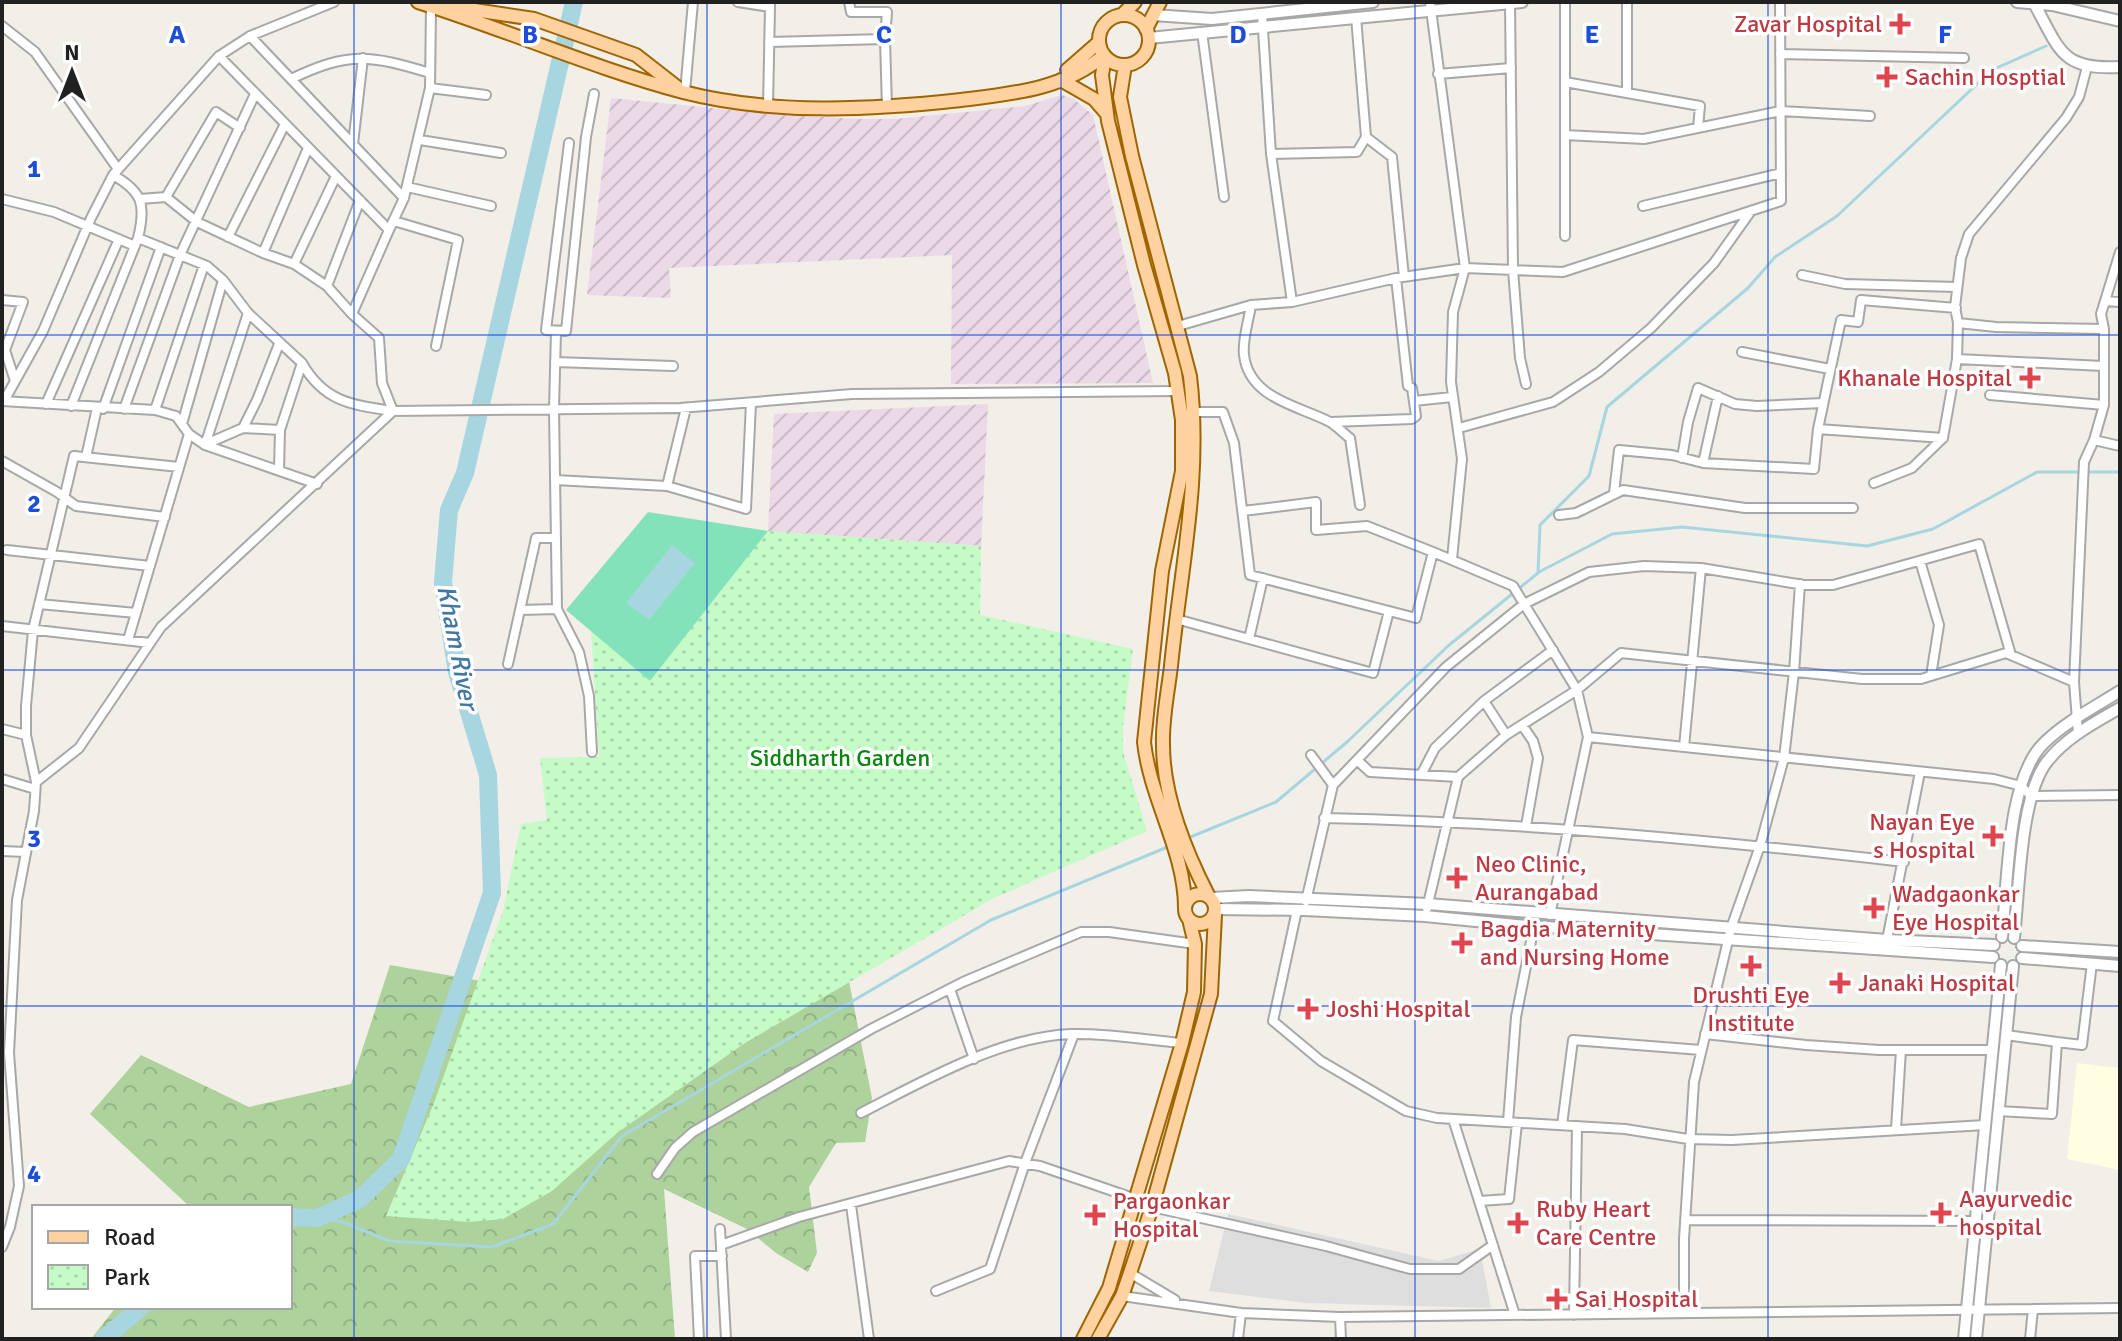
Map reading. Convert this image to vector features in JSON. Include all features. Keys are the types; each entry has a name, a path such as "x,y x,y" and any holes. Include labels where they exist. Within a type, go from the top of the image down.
{"main road":[{"path":"1044,85 1077,63 1099,42 1108,21 1122,15 1135,2"},
{"path":"1105,56 1125,65 1133,63 1145,53 1147,34 1160,2"},
{"path":"423,3 534,19 636,55 684,92"},
{"path":"423,3 684,92 768,106 887,108 1016,93 1061,80 1105,56"},
{"path":"1122,15 1136,19 1147,34"},
{"path":"1087,1338 1122,1296 1152,1207 1211,994 1212,904 1188,872 1147,770 1144,742 1162,571 1182,471 1182,420 1178,391 1107,114 1102,75 1105,56 1099,42"},
{"path":"1125,65 1120,97 1132,156 1190,376 1194,412 1193,494 1162,744 1172,826"},
{"path":"1061,80 1094,99 1107,114"},
{"path":"1087,1338 1109,1288 1182,1043 1194,992 1195,944 1187,914 1188,872"},
{"path":"1187,914 1193,895 1212,904"},
{"path":"1187,914 1203,924 1212,904"}],"street":[{"path":"317,484 205,445 189,434 176,416 155,410 3,401 43,331 88,226 116,172 219,56 250,36 334,2"},
{"path":"684,92 693,2"},
{"path":"738,2 770,4 768,106"},
{"path":"849,2 851,12 887,12 887,108"},
{"path":"1153,15 1212,19 1373,2"},
{"path":"1147,34 1202,32 1356,17 1430,6 1522,2"},
{"path":"1565,2 1565,236"},
{"path":"1627,2 1627,93"},
{"path":"1178,326 1251,305 1292,302 1400,278 1465,268 1563,272 1781,201 1780,2"},
{"path":"2017,2 2050,4 2120,21"},
{"path":"352,314 404,198 420,140 430,88 423,3"},
{"path":"1510,3 1513,270 1520,358 1526,384"},
{"path":"2035,4 2060,51 2074,63 2087,67 2120,67"},
{"path":"1430,6 1465,268 1453,312 1452,397 1462,459 1452,559"},
{"path":"1262,14 1271,154 1292,302"},
{"path":"1271,154 1357,152 1366,137 1356,17"},
{"path":"2,26 35,52 116,172 131,185 140,199 143,215 137,242 71,406"},
{"path":"1202,32 1224,197"},
{"path":"250,36 404,198"},
{"path":"769,42 885,39"},
{"path":"1780,54 1964,58"},
{"path":"219,56 360,200 392,225 458,240 436,346"},
{"path":"291,79 318,66 363,58 399,63 430,73"},
{"path":"353,144 363,58"},
{"path":"1874,483 1912,468 1943,438 1957,359 1957,287 1961,258 1969,234 2066,118 2079,97 2087,67"},
{"path":"1438,74 1511,68"},
{"path":"1565,82 1700,106 1698,128"},
{"path":"430,88 486,95"},
{"path":"124,409 180,255 255,94"},
{"path":"569,143 546,330 556,331 566,331 586,137 594,94"},
{"path":"1565,135 1644,139 1781,111 1870,116"},
{"path":"166,197 216,112 240,128"},
{"path":"228,237 285,124"},
{"path":"1330,422 1412,419 1416,416 1412,388 1408,386 1392,157 1366,137"},
{"path":"420,140 501,153"},
{"path":"263,253 308,148"},
{"path":"1643,206 1781,173"},
{"path":"294,264 336,176"},
{"path":"407,187 491,206"},
{"path":"140,199 166,197 197,222 294,264 327,286 379,338 382,383 393,411"},
{"path":"2,199 54,212 119,239 161,247 204,265 223,280 248,313 279,344 302,363 313,383 339,401 393,411 686,408 852,394 1178,391"},
{"path":"327,286 360,200"},
{"path":"1459,428 1553,402 1599,372 1651,328 1714,263 1751,210"},
{"path":"46,404 119,239"},
{"path":"86,457 100,408 161,247"},
{"path":"2078,733 2074,682 2084,462 2104,405 2104,329 2101,314 2120,252"},
{"path":"155,410 204,265"},
{"path":"1802,275 1845,284 1957,287"},
{"path":"182,424 223,280"},
{"path":"2,300 23,302 5,350 15,381"},
{"path":"1614,493 1619,450 1703,463 1814,469 1818,429 1841,320 1858,322 1861,300 1956,308"},
{"path":"2105,301 2120,302"},
{"path":"1251,305 1244,355 1251,372 1265,392 1299,411 1330,422 1350,438 1360,505"},
{"path":"205,445 248,313"},
{"path":"1958,323 1996,327 2104,329"},
{"path":"556,331 557,609 579,652 589,696 592,752"},
{"path":"243,428 279,344"},
{"path":"1742,352 1830,369"},
{"path":"1957,359 2103,366"},
{"path":"555,362 673,366"},
{"path":"279,470 280,430 302,363"},
{"path":"1682,458 1698,388 1735,404 1823,403"},
{"path":"1990,395 2104,405"},
{"path":"1703,463 1718,396"},
{"path":"1414,401 1452,397"},
{"path":"555,480 667,486 746,509 751,403"},
{"path":"667,486 686,408"},
{"path":"36,785 79,748 161,627 393,411"},
{"path":"1194,412 1223,412 1234,443 1250,575 1416,618 1433,552"},
{"path":"205,445 243,428 280,430"},
{"path":"1818,429 1943,438"},
{"path":"128,640 189,434"},
{"path":"2094,440 2120,446"},
{"path":"2,1247 19,1186 9,1053 14,925 36,785 26,735 26,706 33,630 50,554 74,456 179,467"},
{"path":"2,461 76,506 165,517"},
{"path":"1559,515 1576,513 1623,490 1745,508 1853,508"},
{"path":"1243,511 1316,502 1316,530 1367,526 1513,586 1577,690 1588,737 1550,915"},
{"path":"508,664 536,538 555,538"},
{"path":"1985,1125 1732,1140 1688,1139 1625,1129 1453,1119 1406,1111 1321,1061 1273,1021 1333,785 1446,667 1524,604 1589,572 1644,566 1701,568 1800,584 1833,585 1979,544 2011,655"},
{"path":"7,550 150,566"},
{"path":"1920,561 1939,625 1931,676"},
{"path":"1684,747 1701,568"},
{"path":"1249,639 1263,578"},
{"path":"1684,1313 1688,1139 1694,1082 1730,934 1760,846 1784,758 1800,584"},
{"path":"39,604 136,613"},
{"path":"520,610 557,609"},
{"path":"1176,619 1373,673 1389,611"},
{"path":"2,626 150,643"},
{"path":"1421,775 1435,748 1484,701 1553,650"},
{"path":"1425,916 1458,777 1506,735 1577,690 1621,653 1862,679 1921,679 2006,653 2074,682"},
{"path":"1976,1339 2006,1035 2017,794 2027,765 2043,743 2120,691"},
{"path":"1484,701 1506,735"},
{"path":"1964,1339 1993,1050 2031,796 2045,764 2078,733 2120,708"},
{"path":"1522,725 1533,741 1538,758 1526,826"},
{"path":"2,729 26,735"},
{"path":"1588,737 1994,779 2021,786 2031,796 2120,795"},
{"path":"1311,755 1333,785"},
{"path":"1357,760 1370,772 1458,777"},
{"path":"1887,940 1920,772"},
{"path":"2,779 36,785"},
{"path":"1324,818 1449,820 1569,829 1904,862"},
{"path":"2,851 26,852"},
{"path":"1212,904 1249,896 1303,907 1534,926 1887,940 2008,951 2120,966"},
{"path":"1303,907 1428,904 1730,934 2008,951 2120,952"},
{"path":"1479,1201 1509,1199 1516,1017 1534,926"},
{"path":"657,1174 675,1148 693,1132 871,1029 950,989 1081,932 1109,932 1195,944"},
{"path":"2006,1035 2082,1045 2092,963"},
{"path":"950,989 974,1059"},
{"path":"936,1291 990,1269 1025,1163 1074,1034"},
{"path":"861,1113 958,1064 1049,1036 1074,1034 1182,1043"},
{"path":"1705,1034 1806,1045 1901,1050 1993,1050"},
{"path":"1562,1125 1573,1040 1701,1050"},
{"path":"1998,1111 2052,1114 2057,1042"},
{"path":"1896,1129 1901,1050"},
{"path":"1453,1119 1515,1315"},
{"path":"1574,1315 1577,1126"},
{"path":"721,1245 799,1217 1009,1161 1040,1166 1136,1199"},
{"path":"851,1205 869,1339"},
{"path":"1152,1207 1326,1246 1410,1269 1459,1269 1493,1245"},
{"path":"1685,1220 1975,1221"},
{"path":"720,1229 726,1339"},
{"path":"699,1339 695,1256 722,1256"},
{"path":"1130,1273 1179,1303"},
{"path":"1122,1296 1241,1313 1340,1317 2120,1308"},
{"path":"2030,1339 2033,1309"},
{"path":"1238,1339 1241,1313"},
{"path":"1340,1317 1341,1339"}],"shaded area":[{"path":"1062,95 1074,99 1093,115 1153,383 951,384 952,255 669,268 671,298 587,295 611,98 854,119 895,119 1025,106"},
{"path":"988,404 981,546 768,531 774,414"},
{"path":"2077,1063 2120,1068 2120,1170 2067,1159"},
{"path":"1228,1214 1439,1261 1480,1249 1491,1308 1307,1303 1209,1291"}],"green space":[{"path":"648,512 768,531 650,681 566,610"},
{"name":"Siddharth Garden","path":"768,531 981,546 980,615 1133,649 1123,727 1123,752 1147,831 994,898 745,1043 617,1133 552,1191 503,1219 469,1222 386,1216 434,1103 503,911 521,824 547,820 540,758 599,757 591,631 650,681"},
{"path":"390,965 487,982 846,966 872,1098 865,1142 836,1143 809,1187 817,1253 808,1272 776,1253 747,1229 664,1189 675,1339 91,1339 114,1309 292,1309 292,1205 188,1205 90,1114 141,1055 249,1107 351,1084"}],"water":[{"path":"672,545 695,563 649,620 626,603"}],"waterway":[{"name":"Kham River","path":"292,1217 317,1218 360,1199 401,1159 492,893 488,775 457,672 443,582 449,510 465,473 574,2"},
{"path":"1188,838 1276,802 1347,742 1448,646 1538,573 1540,525 1589,476 1607,407 1748,288 1775,257 1837,216 1992,70 2046,46"},
{"path":"1539,572 1612,534 1682,527 1867,546 1933,529 2037,472 2120,472"},
{"path":"317,1218 343,1222 389,1241 492,1247 553,1224 622,1136 991,920 1170,846"},
{"name":"Kham River","path":"104,1339 139,1309"}],"place":[{"name":"Zavar Hospital","path":"1900,24"},
{"name":"Sachin Hosptial","path":"1887,77"},
{"name":"Khanale Hospital","path":"2030,378"},
{"name":"Nayan Eye s Hospital","path":"1993,836"},
{"name":"Neo Clinic, Aurangabad","path":"1457,878"},
{"name":"Wadgaonkar Eye Hospital","path":"1874,908"},
{"name":"Bagdia Maternity and Nursing Home","path":"1462,943"},
{"name":"Drushti Eye Institute","path":"1751,966"},
{"name":"Janaki Hospital","path":"1840,983"},
{"name":"Joshi Hospital","path":"1308,1009"},
{"name":"Aayurvedic hospital","path":"1941,1213"},
{"name":"Pargaonkar Hospital","path":"1095,1215"},
{"name":"Ruby Heart Care Centre","path":"1518,1223"},
{"name":"Sai Hospital","path":"1557,1299"}]}
